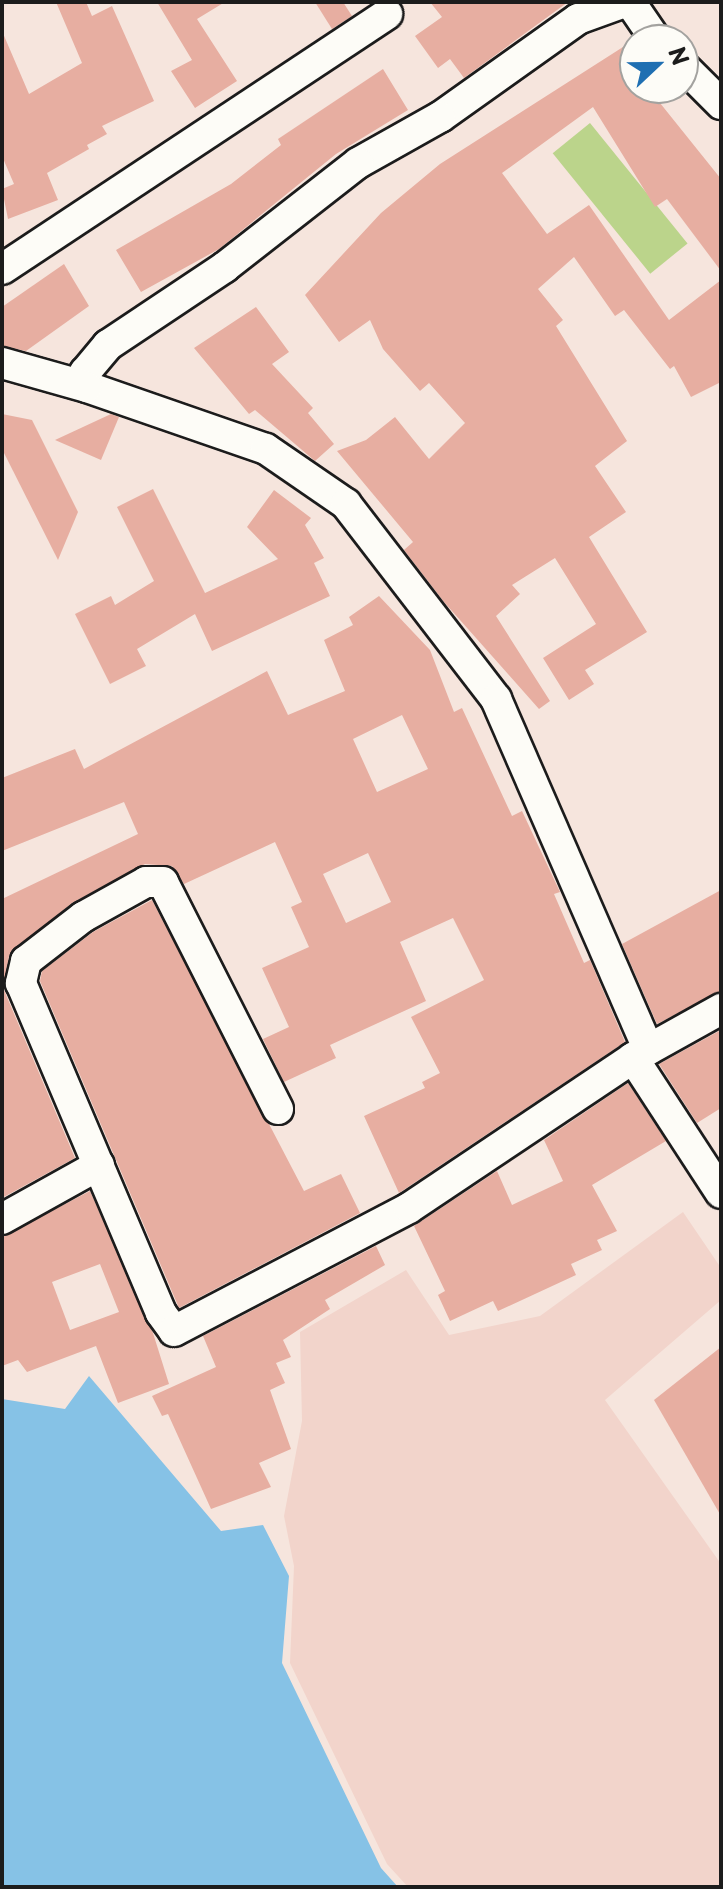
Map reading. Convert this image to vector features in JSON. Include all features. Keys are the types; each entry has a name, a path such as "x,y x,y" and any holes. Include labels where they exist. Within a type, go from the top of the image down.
{"street":[{"path":"87,387 85,372 108,345 225,267 358,163 440,117 578,19 628,2 644,24"},
{"path":"2,269 387,14"},
{"path":"699,82 721,104"},
{"path":"2,363 87,387 266,449 346,504 496,699 640,1054 721,1193"},
{"path":"278,1109 170,890 157,879 83,917 20,972 161,1313 174,1331 409,1208 640,1054 721,1009"},
{"path":"2,1219 99,1165"}],"shaded area":[{"path":"683,1212 721,1268 721,1300 605,1400 721,1564 721,1887 408,1887 387,1864 290,1663 294,1566 284,1516 302,1421 300,1332 406,1270 449,1335 540,1316"}],"green space":[{"path":"590,123 688,243 650,274 553,153"}],"water":[{"path":"89,1376 221,1531 263,1525 289,1576 282,1663 381,1868 398,1887 2,1887 2,1399 65,1409"}],"building":[{"path":"56,2 86,2 92,16 112,6 154,101 102,126 107,134 87,145 89,149 47,173 58,200 8,219 2,189 14,184 2,156 2,31 29,94 82,63"},
{"path":"157,2 225,2 197,19 237,81 195,108 171,71 192,60"},
{"path":"315,2 343,2 352,16 332,29"},
{"path":"430,2 568,2 464,78 450,59 438,68 415,36 442,17"},
{"path":"619,50 619,104 661,104 721,179 721,271 667,199 655,207 593,107 502,173 547,234 589,205 669,320 721,280 721,382 691,397 674,366 670,369 624,310 615,316 574,257 538,289 563,320 556,326 627,441 595,466 626,512 589,537 647,632 585,670 594,684 569,700 543,658 596,624 555,558 512,585 520,594 496,616 550,701 539,709 444,602 404,550 413,542 337,451 366,440 395,417 429,459 465,423 429,383 420,391 383,349 370,320 339,342 305,295 381,213 440,164"},
{"path":"383,69 408,110 336,154 219,249 141,292 116,250 231,184 281,145 278,139"},
{"path":"64,264 89,306 26,351 2,346 2,307"},
{"path":"256,307 289,352 272,364 313,408 308,413 334,444 315,461 255,410 249,414 194,348"},
{"path":"2,414 32,420 78,512 58,560 2,449"},
{"path":"111,414 119,417 101,460 55,440"},
{"path":"153,489 205,593 278,559 247,527 274,490 311,518 305,525 324,558 314,563 330,596 212,651 195,614 137,649 146,666 110,684 75,614 111,596 115,605 154,581 117,507"},
{"path":"379,596 430,650 454,712 462,708 512,816 522,811 560,892 554,894 584,963 590,960 625,1042 399,1193 364,1116 425,1088 422,1082 440,1073 411,1017 484,980 453,918 400,942 426,1001 330,1045 336,1058 284,1082 263,1039 289,1027 262,968 309,947 291,907 302,902 275,842 184,884 172,866 145,864 72,903 9,956 4,990 75,1158 2,1198 2,899 138,834 124,802 2,851 2,778 75,749 84,769 267,671 288,715 345,691 324,640 353,625 349,617","holes":["402,715 428,769 377,792 353,739","368,853 391,902 346,923 323,874"]},
{"path":"721,890 721,991 657,1024 622,944"},
{"path":"152,900 304,1191 341,1174 360,1213 179,1308 40,981 42,971 93,932"},
{"path":"721,1030 721,1108 697,1123 659,1064"},
{"path":"628,1083 666,1141 592,1185 617,1231 597,1240 602,1250 571,1264 576,1275 498,1311 493,1301 450,1321 438,1295 445,1291 414,1226 497,1171 512,1205 563,1181 544,1140"},
{"path":"90,1191 153,1333 169,1384 118,1403 96,1346 27,1372 18,1360 2,1366 2,1237","holes":["100,1264 119,1312 70,1330 52,1282"]},
{"path":"376,1246 385,1265 325,1300 330,1309 283,1340 291,1357 276,1363 285,1383 270,1390 291,1449 259,1463 271,1487 211,1509 168,1414 162,1416 152,1396 216,1367 203,1336"},
{"path":"721,1347 721,1516 654,1400"}]}
